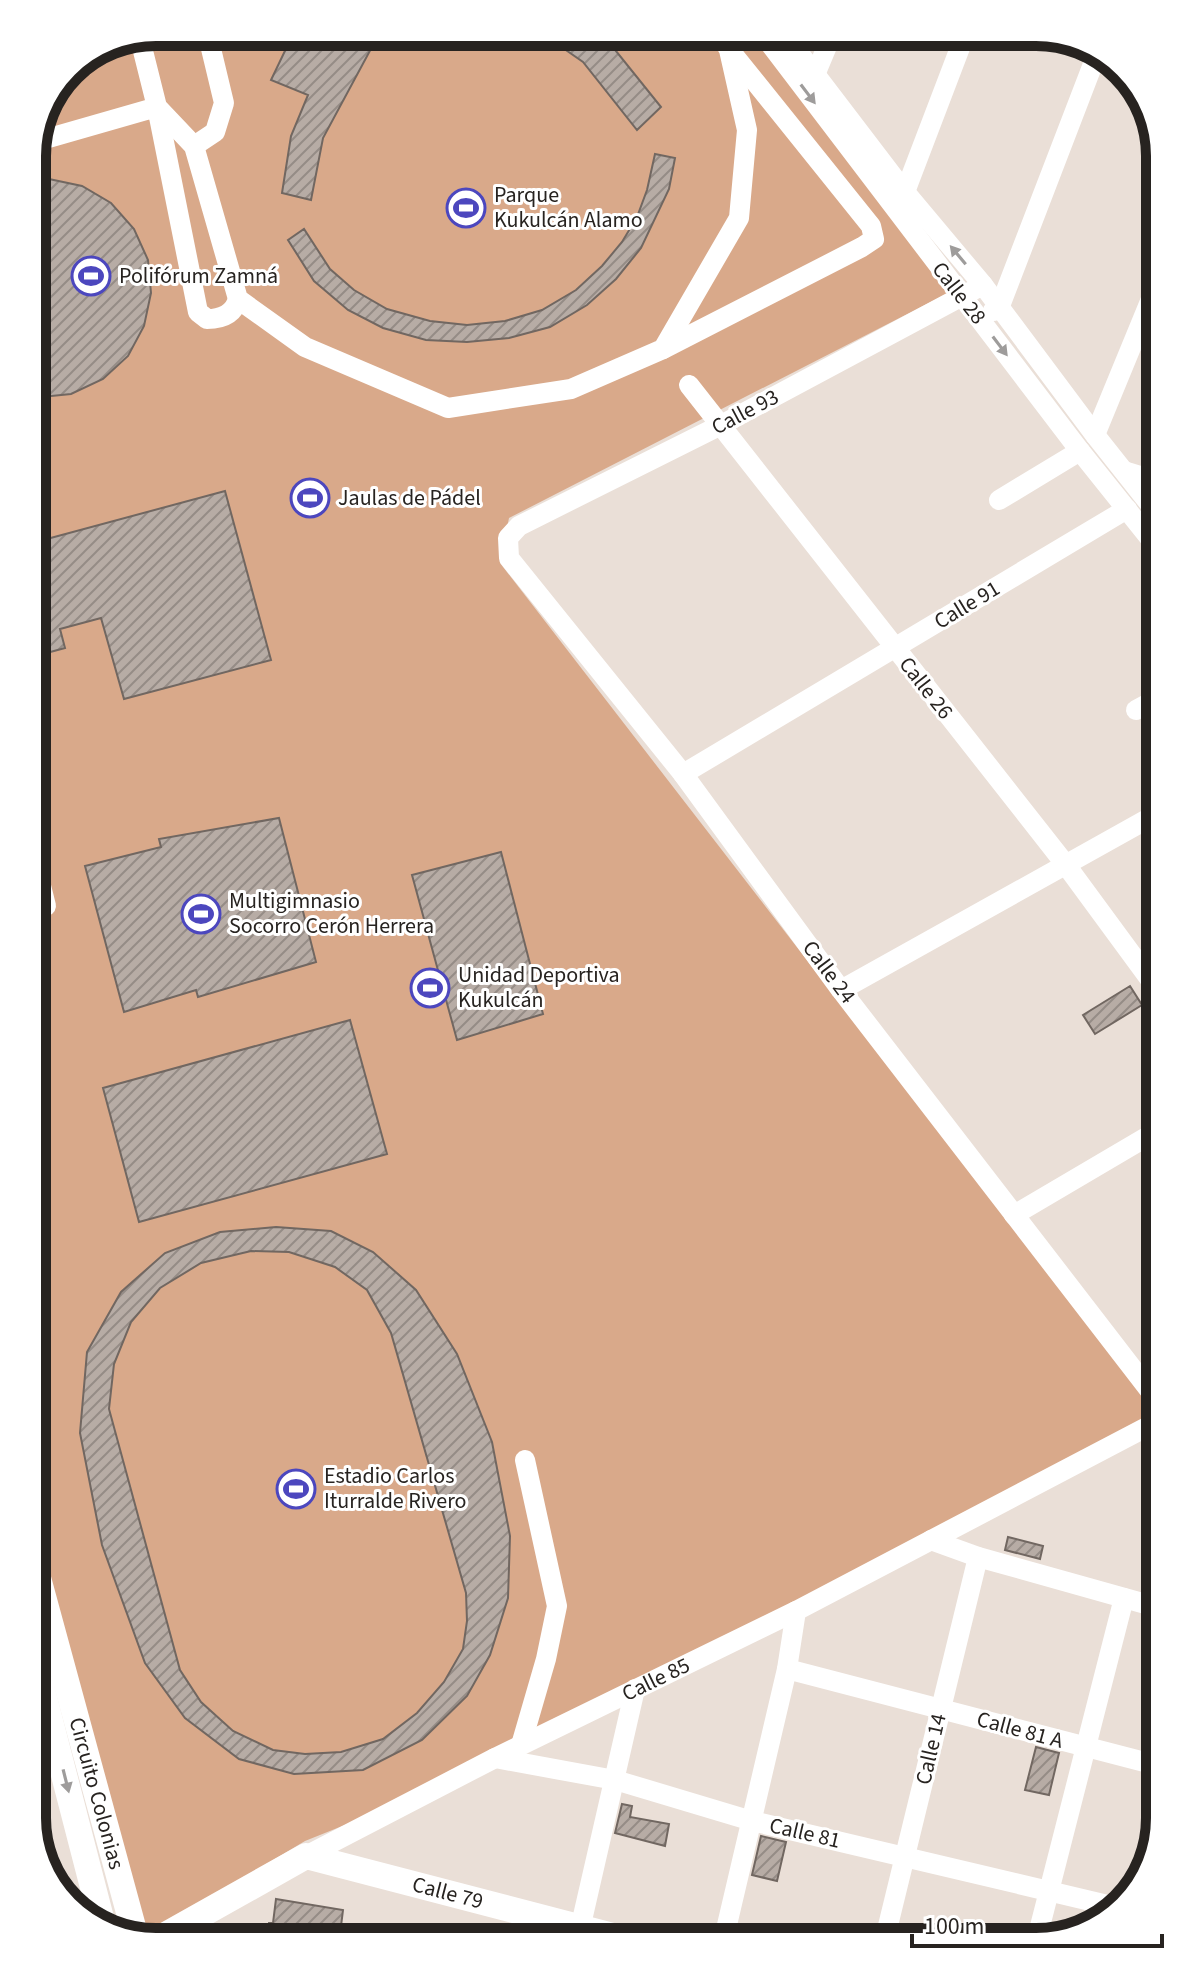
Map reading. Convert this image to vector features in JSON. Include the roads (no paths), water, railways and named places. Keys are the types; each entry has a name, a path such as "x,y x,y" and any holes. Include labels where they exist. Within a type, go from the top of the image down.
{"main road":[{"name":"Circuito Colonias","path":"46,1607 133,1925"},
{"name":"Circuito Colonias","path":"46,1709 99,1912"},
{"name":"Calle 79","path":"306,1856 554,1928"},
{"name":"Calle 85","path":"178,1928 306,1856"}],"street":[{"path":"194,146 215,132 224,103 210,46"},
{"path":"663,349 739,218 747,130 725,46"},
{"path":"238,299 305,347 448,408 571,389 663,349 874,239 871,226 728,46"},
{"name":"Calle 28","path":"772,46 1146,533"},
{"name":"Calle 28","path":"793,46 905,192 1000,306 1146,499"},
{"path":"815,75 827,46"},
{"path":"905,192 961,46"},
{"path":"142,47 198,312 207,319 228,315 236,309 238,299 194,146 157,107"},
{"path":"981,321 1000,306 1094,63"},
{"path":"48,138 157,107"},
{"name":"Calle 93","path":"508,538 519,526 721,425 983,285"},
{"path":"1095,435 1146,311"},
{"name":"Calle 26","path":"689,385 1066,865 1146,974"},
{"path":"999,500 1080,451"},
{"path":"1124,471 1146,478"},
{"name":"Calle 91","path":"683,774 1127,509"},
{"name":"Calle 24","path":"508,538 509,558 683,774 841,990 1146,1386"},
{"path":"1136,710 1146,705"},
{"path":"841,990 1146,820"},
{"path":"1014,1215 1146,1137"},
{"name":"Calle 85","path":"306,1856 521,1745 796,1611 1146,1427"},
{"path":"521,1745 546,1659 557,1606 525,1460"},
{"path":"931,1540 978,1557 1146,1604"},
{"name":"Calle 14","path":"888,1928 978,1557"},
{"path":"1040,1928 1124,1598"},
{"path":"726,1928 787,1669 796,1611"},
{"name":"Calle 81 A","path":"787,1669 1146,1763"},
{"path":"580,1928 635,1689"},
{"name":"Calle 81","path":"495,1758 615,1780 752,1821 1104,1904"}],"place":[{"name":"Parque Kukulcán Alamo","path":"466,208"},
{"name":"Polifórum Zamná","path":"91,276"},
{"name":"Jaulas de Pádel","path":"310,498"},
{"name":"Multigimnasio Socorro Cerón Herrera","path":"201,914"},
{"name":"Unidad Deportiva Kukulcán","path":"430,988"},
{"name":"Estadio Carlos Iturralde Rivero","path":"296,1489"}]}
